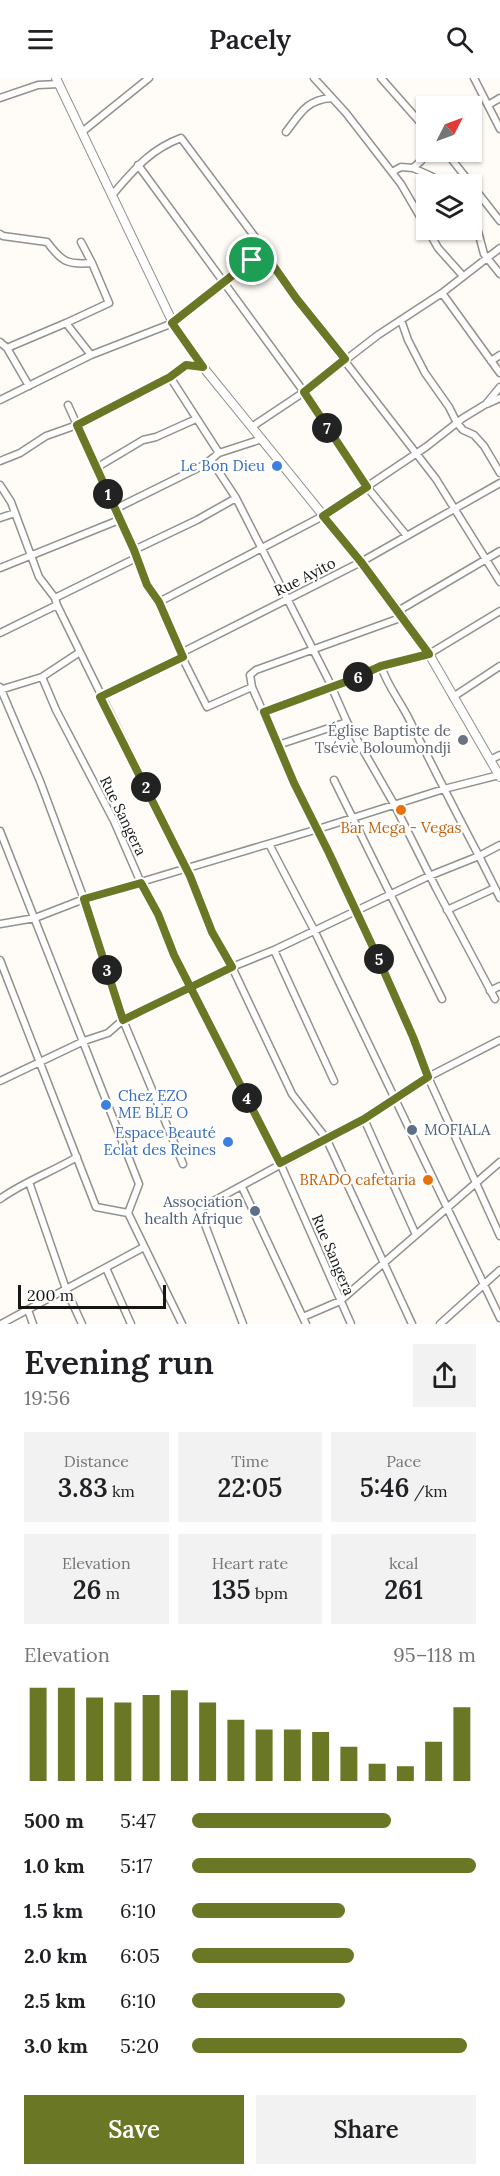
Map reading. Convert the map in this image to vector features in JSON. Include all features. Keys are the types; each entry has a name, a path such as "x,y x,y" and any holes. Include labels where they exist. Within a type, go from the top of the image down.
{"street":[{"path":"82,132 149,78"},
{"path":"314,78 346,113 392,172 416,209"},
{"path":"381,78 416,118"},
{"path":"474,78 500,129"},
{"path":"0,99 58,80 172,323 203,367 361,562 429,654 499,776 394,804 318,830 84,899 34,918 0,924"},
{"path":"286,132 303,108 331,98"},
{"path":"488,105 500,98"},
{"path":"112,195 138,165 163,145 181,138 215,182 296,298 416,453 455,509 500,582"},
{"path":"413,168 420,162"},
{"path":"454,162 500,221"},
{"path":"138,165 304,392 367,487 407,537"},
{"path":"392,172 401,167 413,168 426,174"},
{"path":"0,234 46,242 62,260 79,264 92,263"},
{"path":"434,240 464,276"},
{"path":"479,240 484,254 500,274"},
{"path":"7,348 109,303 81,242"},
{"path":"253,426 304,392 345,359 442,293 500,248"},
{"path":"0,400 91,355 172,323 263,251"},
{"path":"442,293 500,373"},
{"path":"401,320 425,374 449,407 457,423 479,441 500,473"},
{"path":"66,323 91,355"},
{"path":"0,342 7,348 29,386"},
{"path":"491,361 500,355"},
{"path":"0,461 20,453 46,436 77,425 170,377 186,365 203,367"},
{"path":"170,377 219,453"},
{"path":"486,404 500,387"},
{"path":"159,602 323,516 457,423 486,404 500,398"},
{"path":"68,405 134,550 147,585 159,602 207,707 252,687"},
{"path":"96,468 143,440 156,437 196,419"},
{"path":"115,509 211,460 219,453 262,439"},
{"path":"211,460 236,498 288,599 346,722 394,804 429,876 495,999"},
{"name":"Rue Ayito","path":"100,697 361,562 500,483"},
{"path":"0,485 11,502 33,555 39,577 56,602 100,697 186,869 212,932 232,967 292,1094 326,1138 412,1324"},
{"path":"134,550 197,520 236,498"},
{"path":"0,518 15,513"},
{"path":"0,568 119,520"},
{"path":"500,551 400,614 251,672 250,675 252,687 294,783 356,910 413,1037 474,1184 500,1236"},
{"path":"0,633 136,558"},
{"path":"264,712 348,681 381,666 429,654 500,611"},
{"path":"80,652 42,677 0,689 40,780 84,899 123,1020 183,1164"},
{"path":"381,666 384,678 408,718 500,898"},
{"path":"453,697 500,666"},
{"name":"Rue Sangera","path":"42,677 56,710 114,821 141,883 158,914 174,955 280,1163 351,1324"},
{"path":"278,746 346,722"},
{"path":"490,760 500,755"},
{"path":"334,780 442,999"},
{"path":"0,831 139,1184 128,1213 182,1324"},
{"path":"269,844 314,930 500,1318"},
{"path":"0,1081 84,1041 108,1033 123,1020 232,967 274,950 429,876 500,845"},
{"path":"447,910 495,888"},
{"path":"274,950 334,1081"},
{"path":"0,960 96,1207 128,1213"},
{"path":"490,991 500,986"},
{"path":"243,1324 199,1209 364,1119 428,1077 500,1040"},
{"path":"364,1119 416,1235"},
{"path":"0,1199 12,1190 50,1174 77,1157"},
{"path":"242,1187 304,1321 340,1301 500,1162"},
{"path":"29,1182 66,1289 82,1324"},
{"path":"1,1324 144,1247"},
{"path":"106,1268 131,1324"},
{"path":"440,1324 500,1270"},
{"path":"28,1310 33,1324"}],"place":[{"name":"Le Bon Dieu","path":"277,466"},
{"name":"Église Baptiste de Tsévie Boloumondji","path":"463,740"},
{"name":"Bar Mega - Vegas","path":"401,810"},
{"name":"Chez EZO ME BLE O","path":"106,1105"},
{"name":"MOFIALA","path":"412,1130"},
{"name":"Espace Beauté Eclat des Reines","path":"228,1142"},
{"name":"BRADO cafetaria","path":"428,1180"},
{"name":"Association health Afrique","path":"255,1211"}],"route":[{"path":"252,260 172,323 203,367 186,365 170,377 77,425 134,550 147,585 159,602 183,657 100,697 190,876 212,932 232,967 192,987 172,997 154,1004 123,1020 84,899 141,883 158,914 174,955 192,987 280,1163 364,1119 428,1077 378,958 294,783 264,712 392,662 429,654 361,562 323,516 367,487 304,392 345,359 296,298 263,251 252,260"}]}
